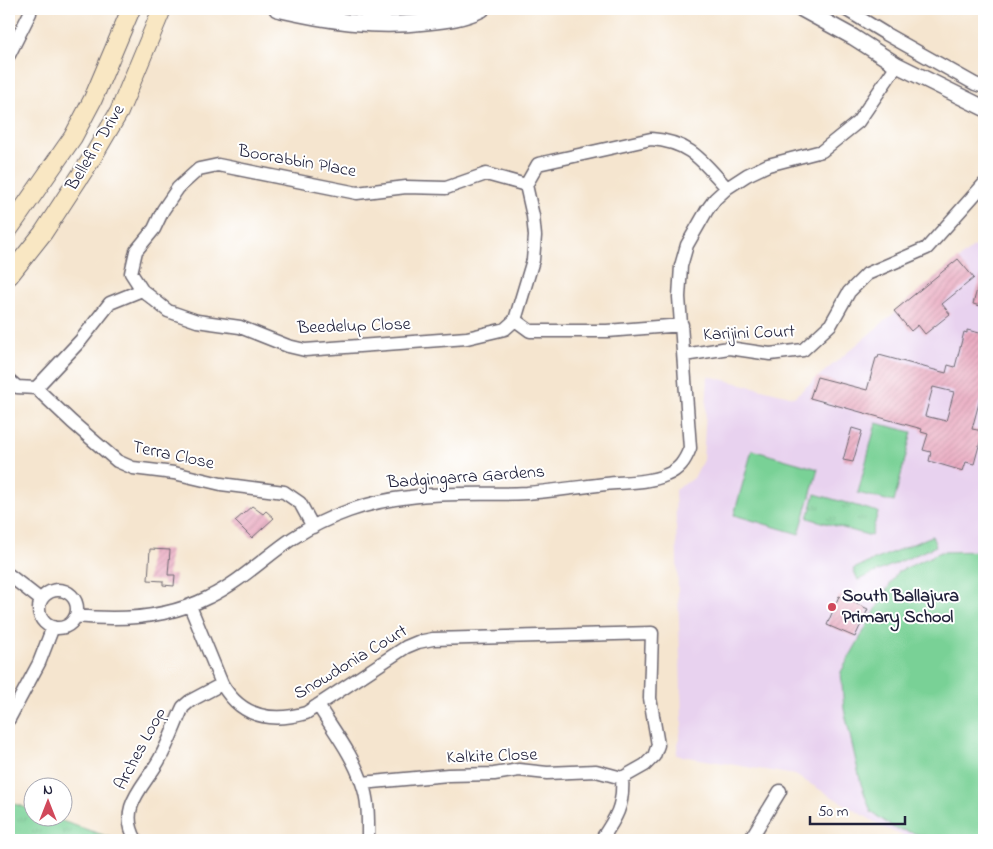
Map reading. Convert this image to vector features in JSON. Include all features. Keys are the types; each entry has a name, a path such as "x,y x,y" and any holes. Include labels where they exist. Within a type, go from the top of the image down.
{"main road":[{"name":"Bellefin Drive","path":"9,229 73,137 93,99 132,9"},
{"name":"Bellefin Drive","path":"9,276 43,233 92,158 119,112 162,9"}],"street":[{"path":"9,55 30,13 30,9"},
{"path":"278,9 331,20 380,25 452,19 468,16 482,9"},
{"path":"803,9 897,64 984,108"},
{"path":"844,9 894,39 984,88"},
{"name":"Badgingarra Gardens","path":"76,616 123,619 155,615 190,606 218,592 313,527 373,503 410,496 528,493 658,478 678,468 686,460 690,448 680,277 683,255 687,244 707,210 727,188 747,175 768,165 822,152 858,122 897,64"},
{"path":"682,325 607,331 530,332 515,320 533,252 533,222 526,185 538,164 651,139 668,140 696,153 727,188"},
{"name":"Boorabbin Place","path":"154,229 163,210 178,188 199,169 218,166 357,193 406,187 446,188 486,174 526,185"},
{"name":"Karijini Court","path":"684,355 729,348 770,354 803,350 831,324 849,292 867,274 927,248 984,184"},
{"name":"Beedelup Close","path":"154,229 136,251 131,273 142,290 168,310 197,321 240,328 288,346 305,350 467,338 505,329 515,320"},
{"path":"9,380 17,387 36,388 80,340 110,303 142,290"},
{"name":"Terra Close","path":"36,388 117,461 132,468 174,473 221,484 284,492 300,503 313,527"},
{"path":"9,575 41,600"},
{"path":"57,589 70,592 77,603 76,616 73,622 60,628 53,627 42,619 40,613 41,600 45,594 57,589"},
{"name":"Snowdonia Court","path":"190,606 222,684 236,704 260,716 290,718 306,713 406,647 418,642 443,639 652,633 649,667 650,698 658,745 654,756 645,765 622,778"},
{"path":"9,719 40,663 53,627"},
{"name":"Arches Loop","path":"136,840 124,824 134,797 159,760 183,707 190,701 222,684"},
{"path":"318,705 354,764 362,783 367,811 368,840"},
{"name":"Kalkite Close","path":"362,783 448,775 494,774 519,770 547,773 596,771 622,778"},
{"path":"601,840 617,816 621,804 622,778"},
{"path":"750,840 780,791"}],"shaded area":[{"name":"South Ballajura Primary School","path":"984,228 984,840 912,840 885,828 795,775 676,755 682,724 675,490 694,478 703,460 708,376 794,397 977,244"}],"green space":[{"path":"876,423 912,432 894,502 858,493"},
{"path":"752,450 818,469 799,534 734,515"},
{"path":"815,494 878,512 871,536 808,518"},
{"path":"932,536 936,546 858,580 853,569"},
{"path":"984,551 984,840 941,840 894,828 871,812 861,784 844,709 841,672 897,572 941,552"},
{"path":"9,802 22,807 22,826 72,826 72,824 118,840 9,840"}],"building":[{"path":"958,259 974,278 942,304 950,314 925,334 918,325 911,331 894,311"},
{"path":"981,275 984,276 984,307 973,304"},
{"path":"967,330 984,334 984,400 980,399 972,429 983,431 974,464 966,462 963,471 929,461 931,452 923,450 928,434 921,432 922,429 810,398 817,377 867,390 876,358 879,355 946,373 948,365 955,367 964,332 967,333","holes":["933,387 954,392 946,421 925,416"]},
{"path":"852,428 862,431 853,462 843,460"},
{"path":"252,506 263,514 266,511 274,518 252,538 235,521"},
{"path":"150,549 170,550 168,575 175,575 174,586 163,585 163,581 148,580"},
{"path":"839,596 868,609 855,637 827,625"}],"place":[{"name":"South Ballajura Primary School","path":"832,607"}]}
